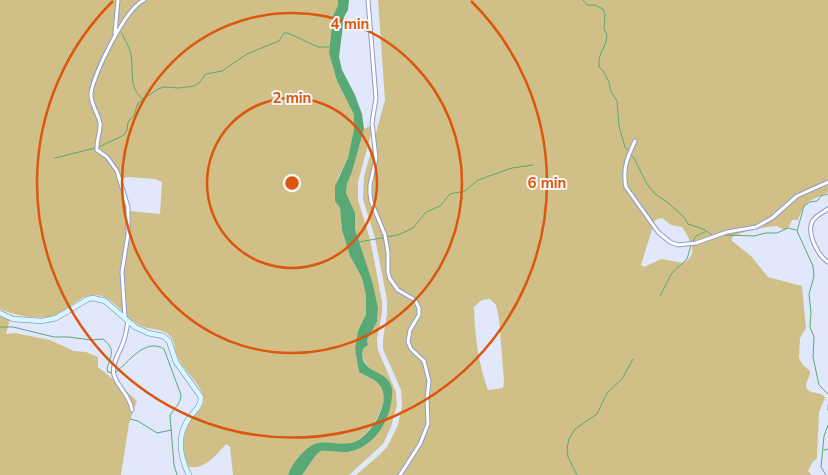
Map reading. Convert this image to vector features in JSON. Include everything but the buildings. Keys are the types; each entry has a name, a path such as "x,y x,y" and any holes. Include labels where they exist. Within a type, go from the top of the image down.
{"main road":[{"path":"0,313 13,318 49,320 63,314 79,303 93,298 105,301 126,320 141,330 163,336 169,341 176,362 200,395 200,405 186,423 181,438 182,458 189,475"}],"street":[{"path":"115,34 118,0"},
{"path":"132,410 129,398 117,382 114,372 114,365 124,342 126,320 122,277 128,234 128,207 117,171 107,157 97,150 100,124 91,96 99,70 115,34 134,7 144,0"},
{"path":"368,0 376,98 372,123 376,158 370,185 371,201 385,235 390,279 398,290 415,300 419,308 419,315 410,330 408,342 411,349 424,361 429,381 427,395 428,424 420,444 400,475"},
{"path":"635,141 625,164 624,179 626,187 658,232 670,242 678,245 696,243 727,232 756,227 772,218 796,196 828,182"},
{"path":"828,208 815,218 811,229 819,254 828,262"}],"shaded area":[{"path":"0,0 338,0 333,16 329,53 337,81 354,115 354,129 348,158 337,180 335,200 340,208 342,230 350,256 362,278 366,296 366,314 361,324 355,349 359,372 376,382 381,387 383,394 383,402 377,419 360,439 343,444 322,442 312,445 298,458 288,475 233,475 230,447 226,444 205,464 189,467 184,448 185,434 189,422 200,410 204,401 198,386 179,360 173,341 167,333 138,324 108,299 100,296 86,297 50,317 27,316 0,309","holes":["127,177 155,179 162,182 160,214 129,211 122,194 120,182"]},
{"path":"338,0 349,0 348,10 344,17 339,57 342,70 362,114 364,129 346,193 355,213 355,229 373,284 378,308 377,322 367,340 368,345 363,349 363,357 368,367 388,380 392,388 392,396 385,422 375,437 368,443 361,448 348,452 321,451 302,475 288,475 298,458 312,445 322,442 343,444 360,439 377,419 383,402 383,394 379,384 359,372 355,349 358,331 366,314 366,296 362,278 350,256 342,230 340,208 335,201 335,186 348,158 354,129 354,115 337,81 329,53 333,16"},
{"path":"378,0 828,0 828,192 806,204 798,220 792,220 786,229 777,226 766,227 732,237 732,241 751,256 768,277 802,286 806,328 800,338 799,358 810,371 806,388 811,392 823,395 825,398 819,412 817,458 808,471 812,475 356,475 387,447 398,425 402,406 401,390 383,349 387,300 375,238 363,199 364,177 385,100","holes":["662,218 671,225 682,227 692,246 691,256 683,263 661,259 644,267 641,265 655,220","490,299 496,305 499,319 504,381 503,388 488,390 478,349 474,307 482,300"]},
{"path":"370,126 373,127 358,182 358,200 370,239 382,301 382,313 377,339 378,350 396,392 397,405 391,427 383,444 349,475 302,475 321,451 348,452 370,442 383,426 390,406 392,386 368,366 363,356 363,349 368,345 367,340 377,322 378,308 373,284 355,229 346,193 364,129"},
{"path":"0,314 10,319 6,334 15,333 50,340 74,351 86,352 98,357 98,367 137,401 129,423 121,475 0,475"}],"waterway":[{"path":"583,0 587,5 595,5 603,9 605,14 604,29 607,35 599,67 609,82 611,92 617,101 619,126 625,147 634,158 647,184 655,194 684,217 688,224 703,229 712,235"},
{"path":"122,33 132,61 133,84 138,95 143,99"},
{"path":"99,147 124,135 128,122 134,115 138,103 158,89 194,86 206,74 222,71 247,54 279,41 284,33 288,33 318,47 329,47"},
{"path":"55,158 95,148"},
{"path":"359,242 398,235 413,228 426,212 440,206 450,194 465,191 478,180 512,168 533,165"},
{"path":"828,194 804,206 797,231 813,266 814,276 809,294 810,327 814,337 813,357 819,385 828,394"},
{"path":"725,235 754,236 777,233 788,228 796,230"},
{"path":"693,241 696,236 705,232"},
{"path":"660,296 672,273 687,259 691,245"},
{"path":"0,327 13,327 54,337 103,339 111,350 107,369 108,372 112,373"},
{"path":"116,372 137,353 150,346 164,349 181,395 180,401 170,416 174,465 177,475"},
{"path":"577,475 568,457 569,439 575,429 597,414 607,393 622,379 633,359"},
{"path":"828,405 828,410"},
{"path":"130,419 138,421 157,433 171,430"},
{"path":"826,475 821,467 824,436 828,425"},
{"path":"824,450 828,449"}]}
